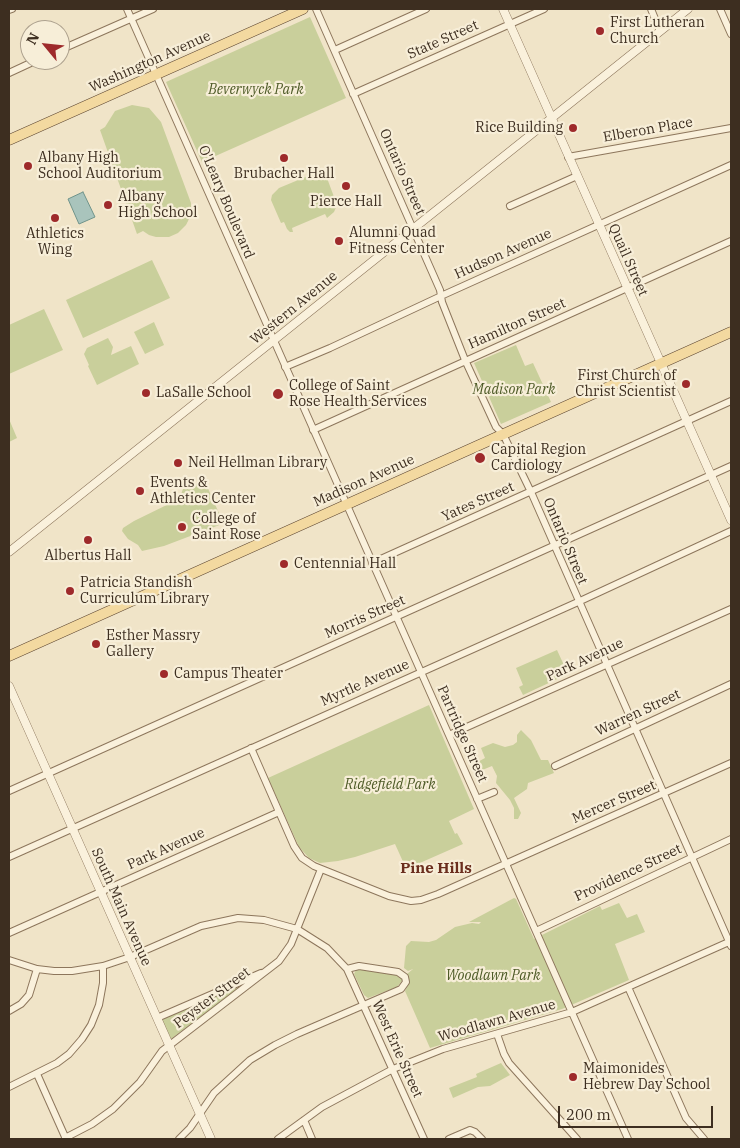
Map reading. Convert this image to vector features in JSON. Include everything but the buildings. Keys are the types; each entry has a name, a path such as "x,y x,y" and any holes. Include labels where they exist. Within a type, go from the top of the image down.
{"main road":[{"name":"Washington Avenue","path":"9,140 303,9"},
{"name":"Madison Avenue","path":"9,656 731,332"}],"street":[{"path":"127,9 156,74"},
{"path":"70,46 153,9"},
{"name":"Ontario Street","path":"316,9 440,290 442,302 465,360 496,427 503,434 531,492 663,794 731,943"},
{"path":"335,50 426,9"},
{"name":"Quail Street","path":"503,9 731,520"},
{"name":"State Street","path":"353,94 544,9"},
{"path":"650,9 660,31"},
{"name":"Western Avenue","path":"9,552 688,9"},
{"path":"720,9 731,34"},
{"name":"O'Leary Boulevard","path":"156,74 274,340"},
{"name":"Elberon Place","path":"568,157 731,128"},
{"name":"Hudson Avenue","path":"285,367 731,165"},
{"path":"510,206 577,176"},
{"name":"Hamilton Street","path":"313,430 731,242"},
{"name":"Partridge Street","path":"274,340 628,1139"},
{"name":"Yates Street","path":"372,563 731,401"},
{"name":"Morris Street","path":"9,791 731,466"},
{"name":"Myrtle Avenue","path":"9,856 731,532"},
{"name":"Park Avenue","path":"449,735 731,609"},
{"name":"Warren Street","path":"555,766 731,684"},
{"name":"South Main Avenue","path":"9,686 211,1139"},
{"name":"Mercer Street","path":"251,748 297,852 308,862 321,869 389,896 411,901 432,896 731,763"},
{"path":"477,799 494,792"},
{"name":"Park Avenue","path":"9,933 279,812"},
{"name":"Providence Street","path":"536,931 731,839"},
{"name":"Peyster Street","path":"65,1139 92,1124 120,1104 140,1082 161,1052 269,969 286,953 321,869"},
{"name":"West Erie Street","path":"9,960 37,969 72,971 102,966 130,957 194,928 225,920 255,918 296,929 327,948 347,969 424,1139"},
{"name":"Woodlawn Avenue","path":"278,1139 339,1096 393,1069 444,1049 572,1012 731,943"},
{"path":"9,1087 37,1074 64,1058 78,1043 95,1017 100,1001 103,983 102,966"},
{"path":"180,1139 189,1130 199,1113 225,1081 258,1054 363,1004 401,989 405,984 405,978 398,972 359,966 347,969"},
{"path":"9,1010 28,998 37,969"},
{"name":"Peyster Street","path":"157,1018 269,969"},
{"path":"628,987 686,1118 704,1139"},
{"path":"497,1034 509,1063 577,1139"},
{"path":"37,1074 65,1139"},
{"path":"304,1120 312,1139"},
{"path":"449,1139 468,1131 472,1131 482,1139"}],"green space":[{"name":"Beverwyck Park","path":"310,17 346,98 202,162 166,82"},
{"path":"132,105 149,108 161,122 191,203 191,215 186,225 178,233 169,237 156,237 143,231 137,234 100,130 105,127 115,111"},
{"path":"315,173 323,174 327,178 337,205 334,212 327,218 325,214 292,228 293,232 290,232 284,222 281,223 271,200 272,195 279,188"},
{"path":"152,260 170,298 83,338 66,300"},
{"path":"44,309 63,350 9,374 9,325"},
{"path":"154,322 164,345 145,354 134,332"},
{"path":"108,338 113,347 111,355 131,346 139,364 97,385 84,354 87,348"},
{"name":"Madison Park","path":"516,345 525,366 533,363 551,402 501,424 474,363"},
{"path":"9,419 17,438 9,442"},
{"path":"203,481 222,520 222,524 164,546 142,551 122,531 123,528 134,521 179,499 183,489"},
{"path":"557,650 568,674 523,695 519,687 523,685 516,668"},
{"name":"Ridgefield Park","path":"429,705 474,809 449,821 455,834 457,833 463,844 413,866 405,866 395,844 338,861 320,863 309,858 299,847 268,778"},
{"path":"521,730 531,740 541,760 548,760 554,773 528,783 527,789 514,798 521,813 518,819 514,819 514,808 496,783 497,776 492,766 475,773 472,765 485,758 481,748 493,743 505,747 513,745 517,742 517,735"},
{"name":"Woodlawn Park","path":"514,898 534,939 600,906 602,910 619,903 627,918 637,914 645,932 615,944 629,980 562,1009 430,1048 405,991 408,985 407,974 413,969 408,971 404,968 406,946 411,941 429,942 436,940 455,927 472,923 479,924 481,922 469,922"},
{"path":"358,969 398,975 402,978 402,981 397,987 368,998 364,995 354,974"},
{"path":"243,983 171,1039 162,1021 164,1018"},
{"path":"501,1063 510,1075 490,1086 478,1087 453,1098 449,1088 477,1077 476,1074"}],"water":[{"path":"83,192 95,217 79,224 68,199"}],"place":[{"name":"First Lutheran Church","path":"600,31"},
{"name":"Rice Building","path":"573,128"},
{"name":"Brubacher Hall","path":"284,158"},
{"name":"Albany High School Auditorium","path":"28,166"},
{"name":"Pierce Hall","path":"346,186"},
{"name":"Albany High School","path":"108,205"},
{"name":"Athletics Wing","path":"55,218"},
{"name":"Alumni Quad Fitness Center","path":"339,241"},
{"name":"First Church of Christ Scientist","path":"686,384"},
{"name":"LaSalle School","path":"146,393"},
{"name":"College of Saint Rose Health Services","path":"278,394"},
{"name":"Capital Region Cardiology","path":"480,458"},
{"name":"Neil Hellman Library","path":"178,463"},
{"name":"Events & Athletics Center","path":"140,491"},
{"name":"College of Saint Rose","path":"182,527"},
{"name":"Albertus Hall","path":"88,540"},
{"name":"Centennial Hall","path":"284,564"},
{"name":"Patricia Standish Curriculum Library","path":"70,591"},
{"name":"Esther Massry Gallery","path":"96,644"},
{"name":"Campus Theater","path":"164,674"},
{"name":"Maimonides Hebrew Day School","path":"573,1077"}],"district":[{"name":"Pine Hills","path":"436,869"}]}
